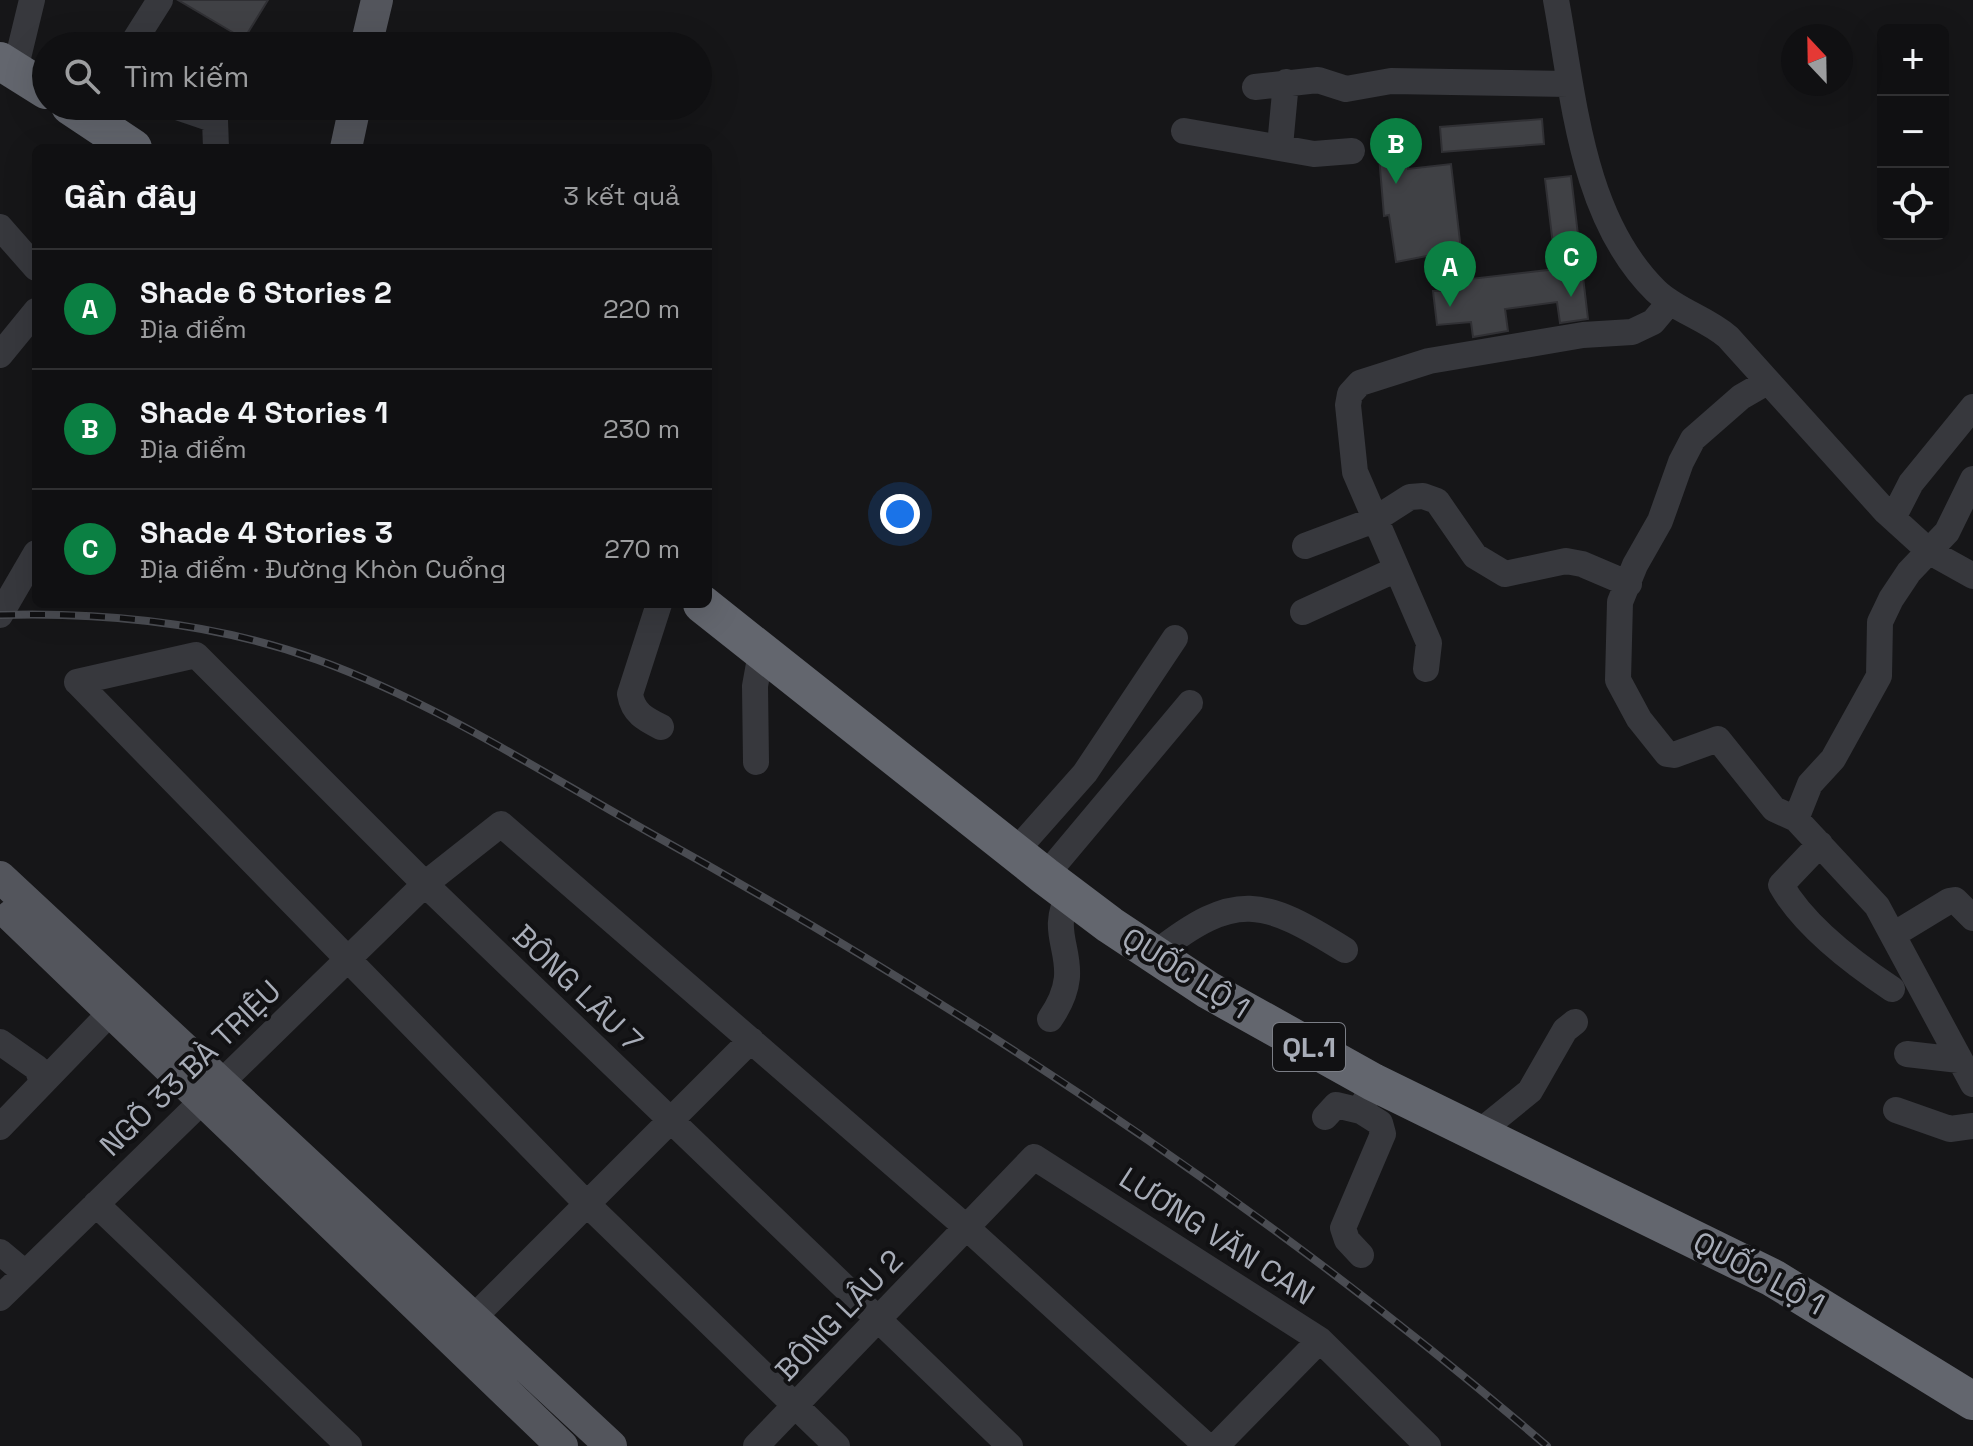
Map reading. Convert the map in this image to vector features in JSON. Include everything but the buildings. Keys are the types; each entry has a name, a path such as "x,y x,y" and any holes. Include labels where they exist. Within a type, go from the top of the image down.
{"highway":[{"path":"99,120 128,144"},
{"name":"QUỐC LỘ 1","path":"707,608 1057,885 1367,1096 1477,1134 1773,1278 1973,1401"}],"main road":[{"path":"369,32 377,0"},
{"path":"347,144 352,120"},
{"path":"0,877 562,1446"},
{"path":"0,906 111,1012 213,1091 475,1316 611,1446"}],"street":[{"path":"20,74 32,0"},
{"path":"140,32 160,0"},
{"path":"1556,0 1568,84 1597,193 1637,269 1669,303 1713,325 1893,518 1930,552 1973,576"},
{"path":"1255,87 1318,80 1346,89 1391,81 1568,84"},
{"path":"1280,146 1286,82"},
{"path":"215,120 216,144"},
{"path":"1184,131 1314,154 1352,151"},
{"path":"0,227 32,263"},
{"path":"1426,669 1429,643 1355,472 1348,405 1350,394 1360,383 1429,361 1583,335 1632,332 1653,322 1669,303"},
{"path":"0,355 32,316"},
{"path":"1767,382 1741,397 1693,439 1681,462 1660,521 1635,565 1620,602 1618,680 1639,719 1667,754 1674,755 1718,739 1774,809 1796,819 1877,906 1973,1084"},
{"path":"1893,518 1911,483 1973,407"},
{"path":"1796,819 1810,784 1833,759 1879,676 1880,622 1891,599 1909,572 1947,532 1973,479"},
{"path":"1305,546 1374,520 1410,497 1423,496 1437,501 1475,556 1505,574 1566,561 1582,564 1629,584"},
{"path":"0,615 9,581 32,557"},
{"path":"1303,612 1397,569"},
{"path":"658,608 630,694 632,705 642,717 661,727"},
{"path":"1015,852 1085,773 1175,638"},
{"path":"756,762 755,686 761,653"},
{"name":"BÔNG LÂU 7","path":"348,961 77,682 196,655 425,884 1010,1446"},
{"path":"1050,1019 1063,1000 1070,969 1059,920 1057,885 1190,703"},
{"name":"NGÕ 33 BÀ TRIỆU","path":"0,1298 425,884 501,824 751,1040"},
{"path":"1820,844 1781,885 1791,903 1892,989"},
{"path":"1893,935 1949,901 1955,900 1973,918"},
{"path":"1156,953 1206,920 1233,909 1256,907 1313,931 1345,950"},
{"path":"348,961 588,1205 837,1446"},
{"path":"0,1127 111,1012"},
{"path":"1477,1134 1530,1091 1565,1030 1575,1022"},
{"path":"475,1316 751,1040 967,1228 1207,1446"},
{"path":"0,1042 37,1068 42,1082"},
{"path":"1907,1054 1959,1060"},
{"path":"1325,1117 1336,1105 1367,1096 1383,1134 1343,1228 1347,1240 1361,1255"},
{"path":"1896,1110 1950,1129 1973,1126"},
{"name":"LƯƠNG VĂN CAN","path":"967,1228 1034,1157 1320,1340 1428,1446"},
{"path":"96,1204 349,1446"},
{"name":"BÔNG LÂU 2","path":"756,1446 967,1228"},
{"path":"0,1252 25,1273"},
{"path":"1216,1446 1320,1340"}],"railway":[{"path":"0,615 121,618 240,637 279,647 362,677 447,718 770,901 1002,1043 1227,1195 1443,1359 1547,1446"}],"place":[{"name":"Shade 4 Stories 1","path":"1396,184"},
{"name":"Shade 4 Stories 3","path":"1571,297"},
{"name":"Shade 6 Stories 2","path":"1450,307"}]}
